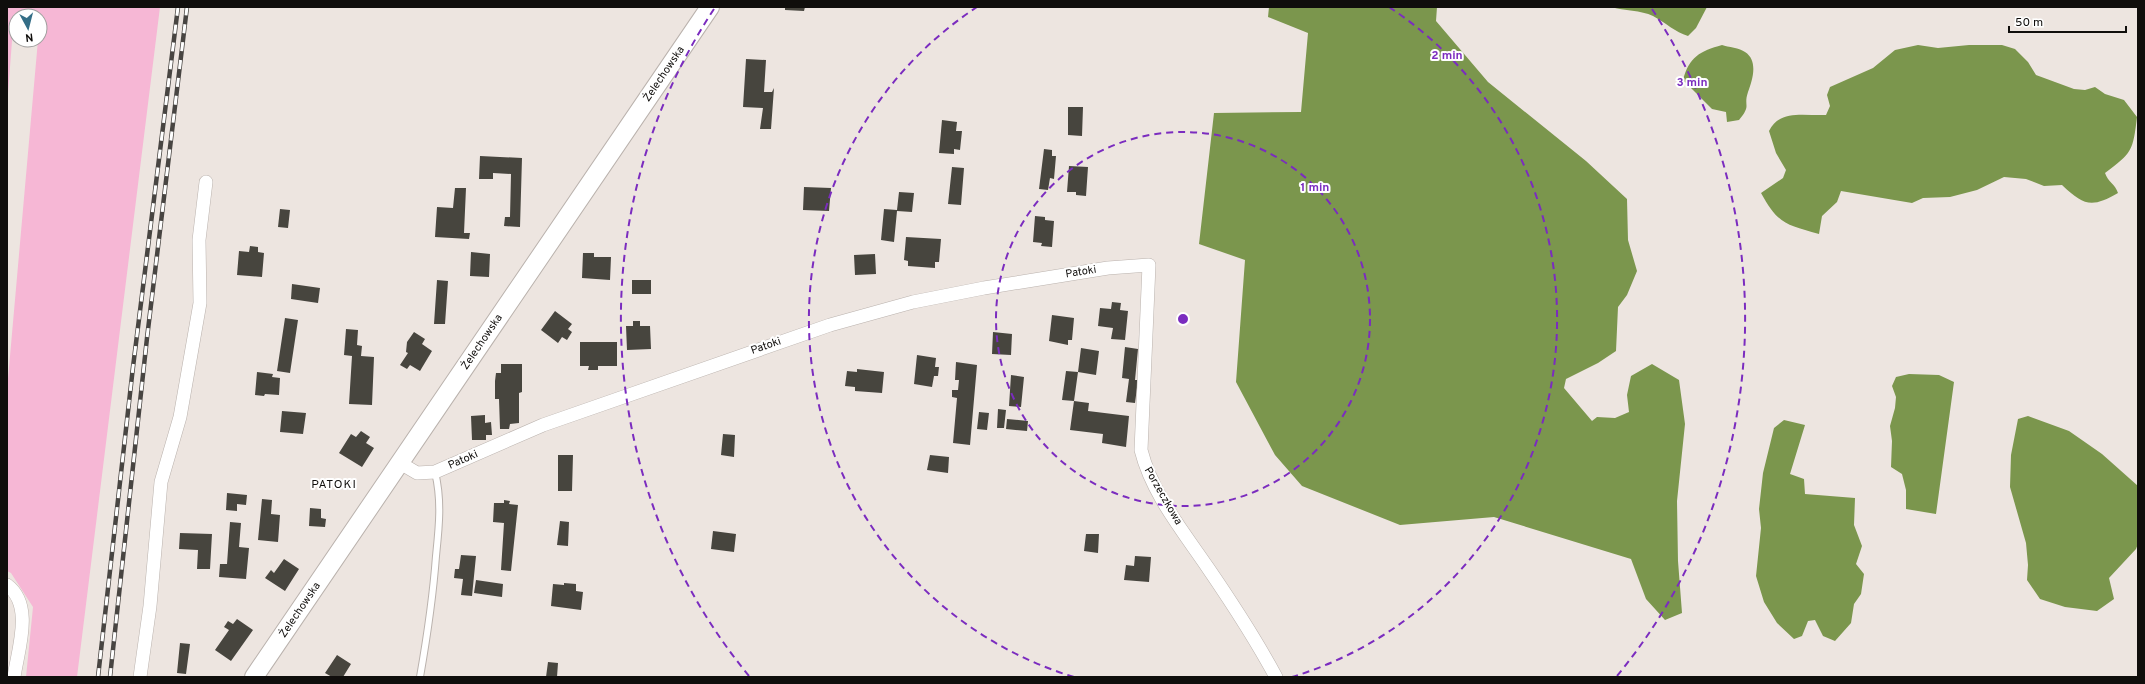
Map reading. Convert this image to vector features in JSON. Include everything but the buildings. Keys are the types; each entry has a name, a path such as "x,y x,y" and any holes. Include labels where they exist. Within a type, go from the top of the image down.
{"main road":[{"name":"Żelechowska","path":"254,677 710,7"}],"street":[{"path":"140,677 150,606 161,482 180,417 200,303 198,240 206,182"},
{"name":"Patoki","path":"400,463 417,473 435,472 543,425 830,325 914,302 984,288 1108,268 1149,265"},
{"name":"Porzeczkowa","path":"1149,265 1141,450 1145,466 1171,515 1210,570 1276,677"},
{"path":"7,585 18,599 22,609 22,620 14,677"}],"lane":[{"path":"420,677 430,624 439,519 440,492 435,472"}],"shaded area":[{"path":"7,7 160,7 77,677 26,677 33,607 11,573 7,571 7,390 37,48 48,48 48,8 8,8 8,48 11,48 7,107"},
{"path":"1269,7 1437,7 1436,21 1488,82 1586,161 1627,199 1628,240 1637,271 1627,295 1618,307 1616,351 1598,363 1566,379 1564,388 1592,421 1597,417 1615,418 1629,412 1627,395 1631,376 1652,364 1679,380 1685,424 1677,501 1678,561 1682,613 1665,620 1646,599 1631,559 1494,517 1400,525 1302,486 1275,455 1236,382 1245,260 1199,244 1214,113 1301,112 1308,33 1268,17"},
{"path":"1611,7 1707,7 1696,28 1688,36 1648,14"},
{"path":"1722,45 1745,52 1752,60 1753,66 1745,111 1739,120 1727,122 1726,112 1712,109 1683,80 1685,72 1696,56 1707,50"},
{"path":"1918,45 1938,48 1969,45 2002,45 2015,49 2028,62 2036,75 2074,89 2085,90 2095,87 2105,94 2124,100 2137,117 2134,137 2130,150 2126,155 2121,161 2105,173 2118,193 2095,203 2083,201 2062,185 2044,186 2026,179 2004,177 1977,190 1950,197 1923,198 1912,203 1841,191 1837,202 1822,216 1819,234 1784,222 1773,211 1761,193 1783,178 1786,170 1776,153 1769,131 1774,124 1779,119 1793,115 1826,115 1830,106 1827,95 1830,87 1873,68 1895,50"},
{"path":"1909,374 1939,375 1954,382 1936,514 1906,509 1906,490 1902,474 1891,467 1892,441 1890,426 1895,408 1896,397 1892,386 1896,377"},
{"path":"2028,416 2069,431 2102,454 2138,486 2138,544 2136,549 2109,578 2114,599 2097,611 2065,607 2040,599 2027,580 2028,565 2026,543 2010,487 2011,455 2018,419"},
{"path":"1784,420 1805,425 1790,474 1804,479 1805,494 1855,498 1854,525 1862,546 1856,564 1864,574 1861,594 1854,604 1851,623 1835,641 1823,636 1815,620 1808,621 1802,636 1794,639 1777,623 1764,602 1756,576 1761,528 1759,509 1763,473 1774,428"}],"railway":[{"path":"98,677 133,367 178,7"},
{"path":"110,677 147,338 187,7"}],"district":[{"name":"PATOKI","path":"334,485"}]}
